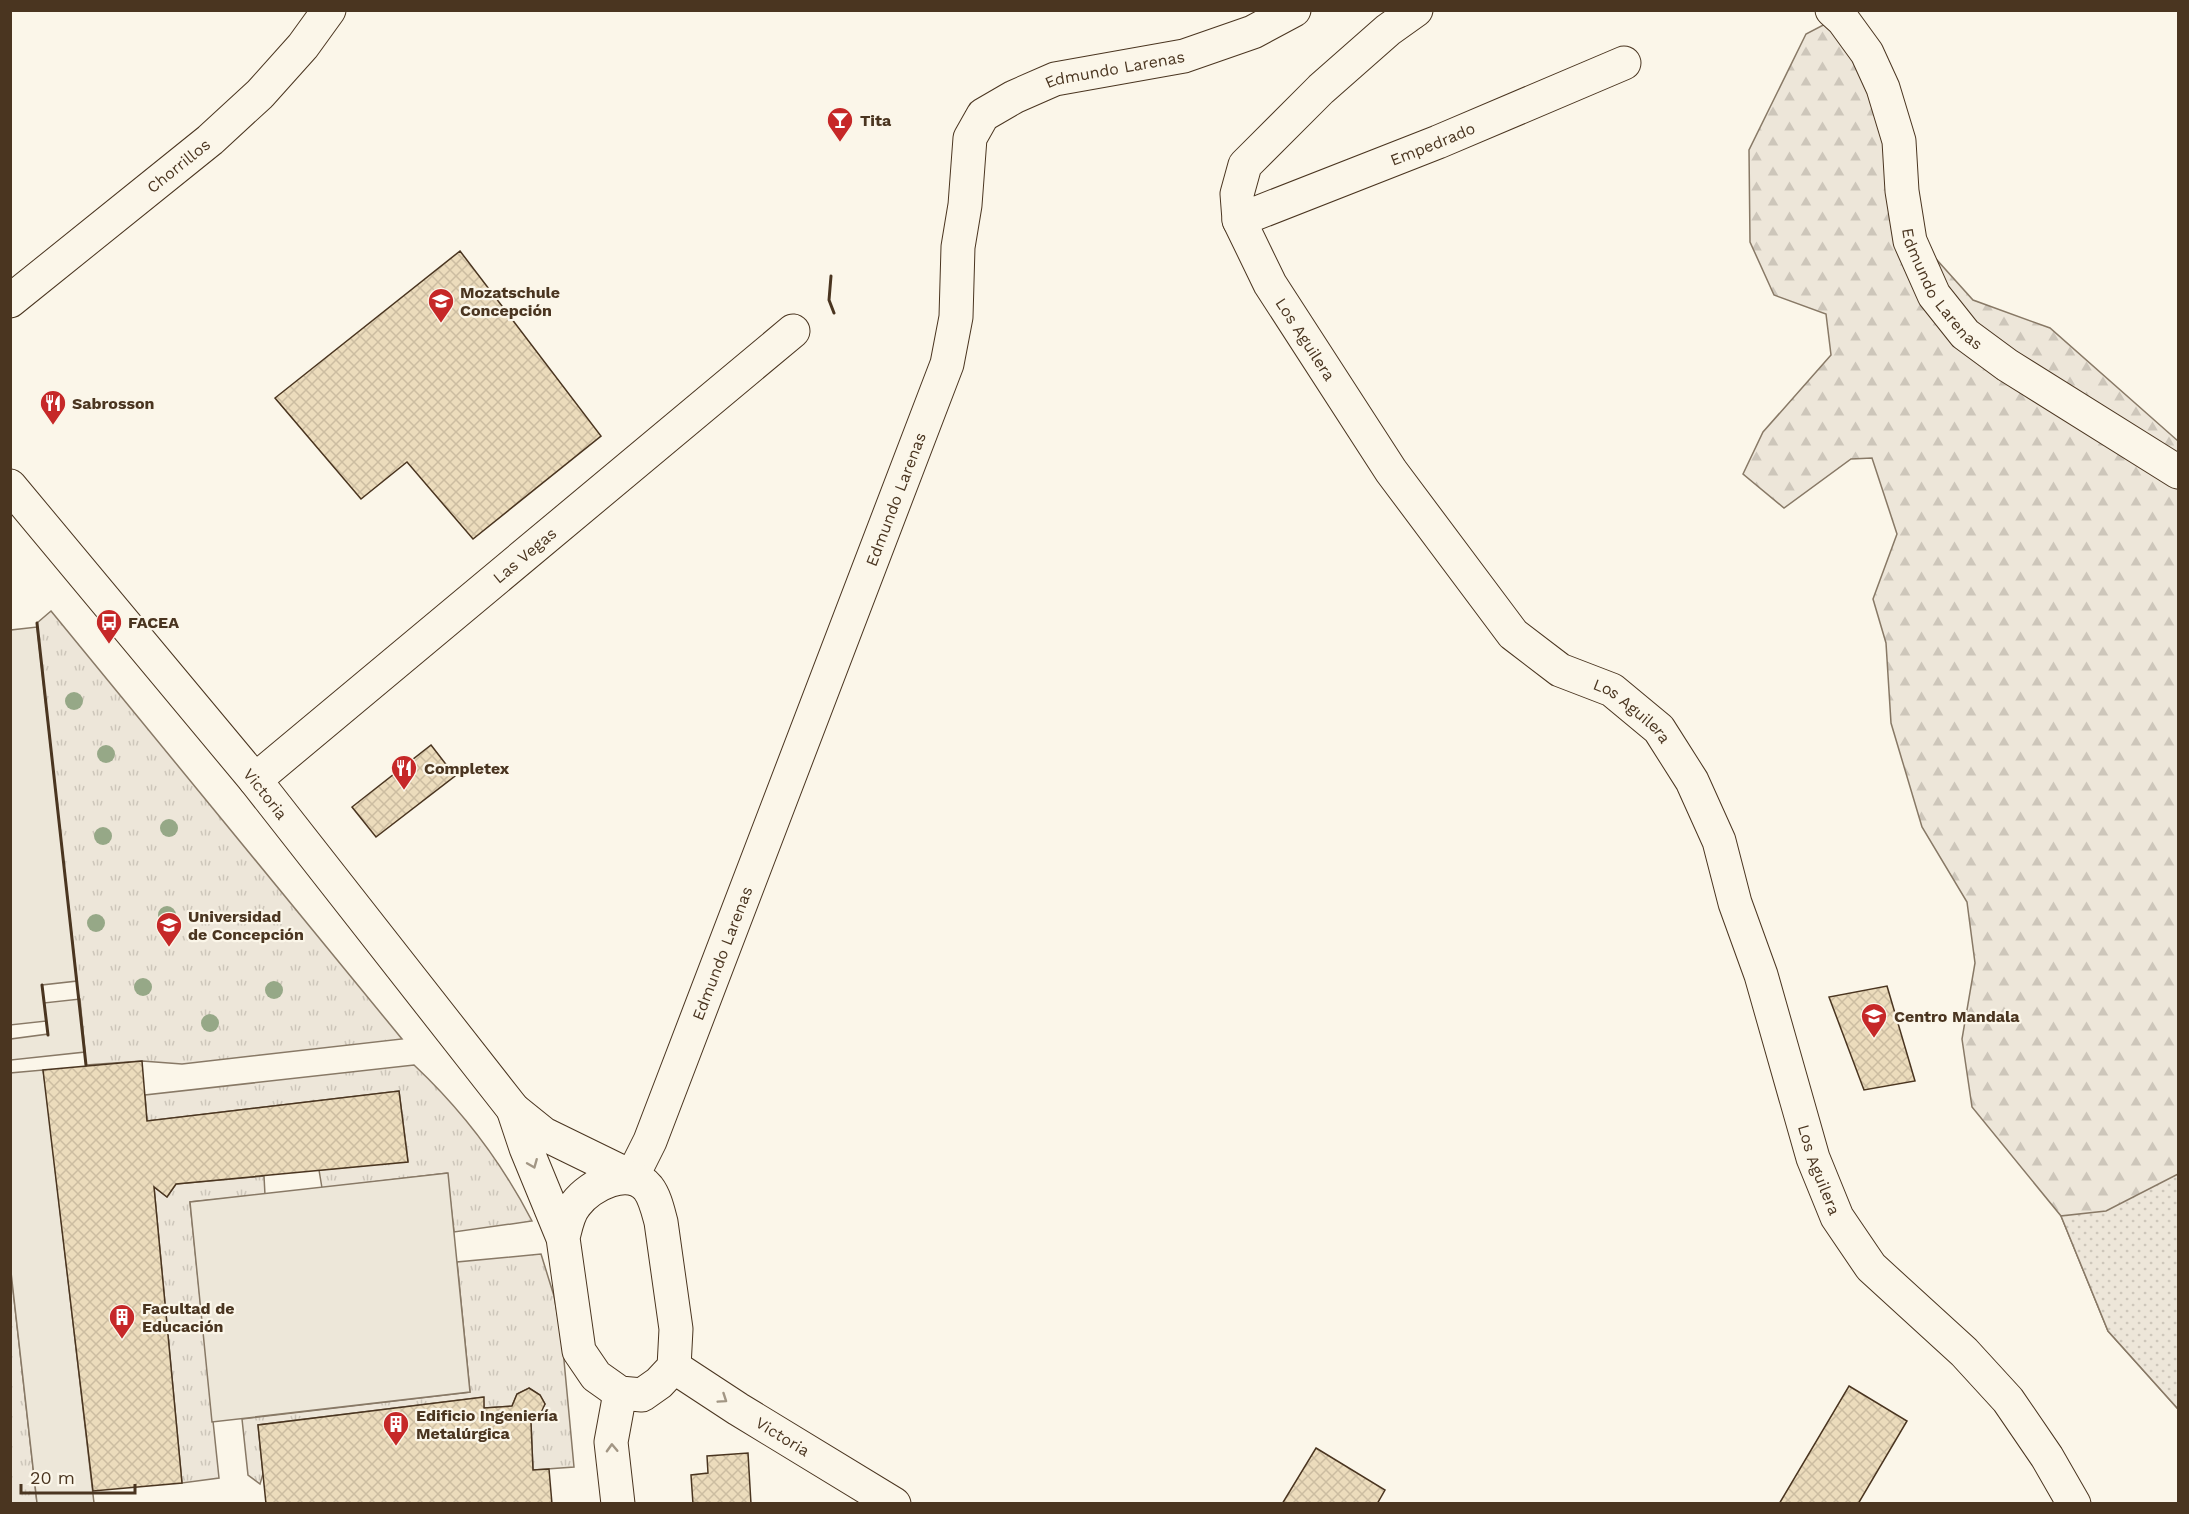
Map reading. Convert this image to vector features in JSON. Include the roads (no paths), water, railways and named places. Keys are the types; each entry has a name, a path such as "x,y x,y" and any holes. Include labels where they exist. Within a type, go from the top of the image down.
{"street":[{"name":"Chorrillos","path":"10,301 210,141 260,94 303,46 328,10"},
{"name":"Edmundo Larenas","path":"632,1178 651,1141 947,364 956,317 958,248 965,205 970,138 983,115 1014,97 1055,79 1184,57 1253,32 1294,10"},
{"name":"Los Aguilera","path":"1416,10 1388,30 1321,89 1245,165 1237,194 1239,220 1270,284 1391,471 1513,634 1560,670 1612,690 1659,729 1692,782 1719,841 1735,903 1761,975 1814,1158 1837,1217 1871,1267 1964,1352 2008,1400 2074,1503"},
{"name":"Edmundo Larenas","path":"1832,10 1843,20 1867,53 1883,88 1899,141 1902,191 1910,241 1934,295 1965,334 2007,365 2178,472"},
{"name":"Empedrado","path":"1239,220 1438,142 1624,63"},
{"name":"Las Vegas","path":"255,780 793,331"},
{"name":"Victoria","path":"10,486 255,780 513,1109 544,1134 648,1187 661,1222 676,1329 674,1367 738,1409 894,1503"},
{"name":"Victoria","path":"513,1109 526,1148 563,1238"},
{"path":"632,1178 605,1181 587,1191 574,1205 568,1219 563,1238 579,1351 596,1376 620,1393 642,1395 659,1383 674,1367"},
{"path":"618,1503 611,1442 620,1393"}],"place":[{"name":"Tita","path":"840,143"},
{"name":"Mozatschule Concepción","path":"441,324"},
{"name":"Sabrosson","path":"53,426"},
{"name":"FACEA","path":"109,645"},
{"name":"Completex","path":"404,791"},
{"name":"Universidad de Concepción","path":"169,948"},
{"name":"Centro Mandala","path":"1874,1039"},
{"name":"Facultad de Educación","path":"122,1340"},
{"name":"Edificio Ingeniería Metalúrgica","path":"396,1447"}]}
